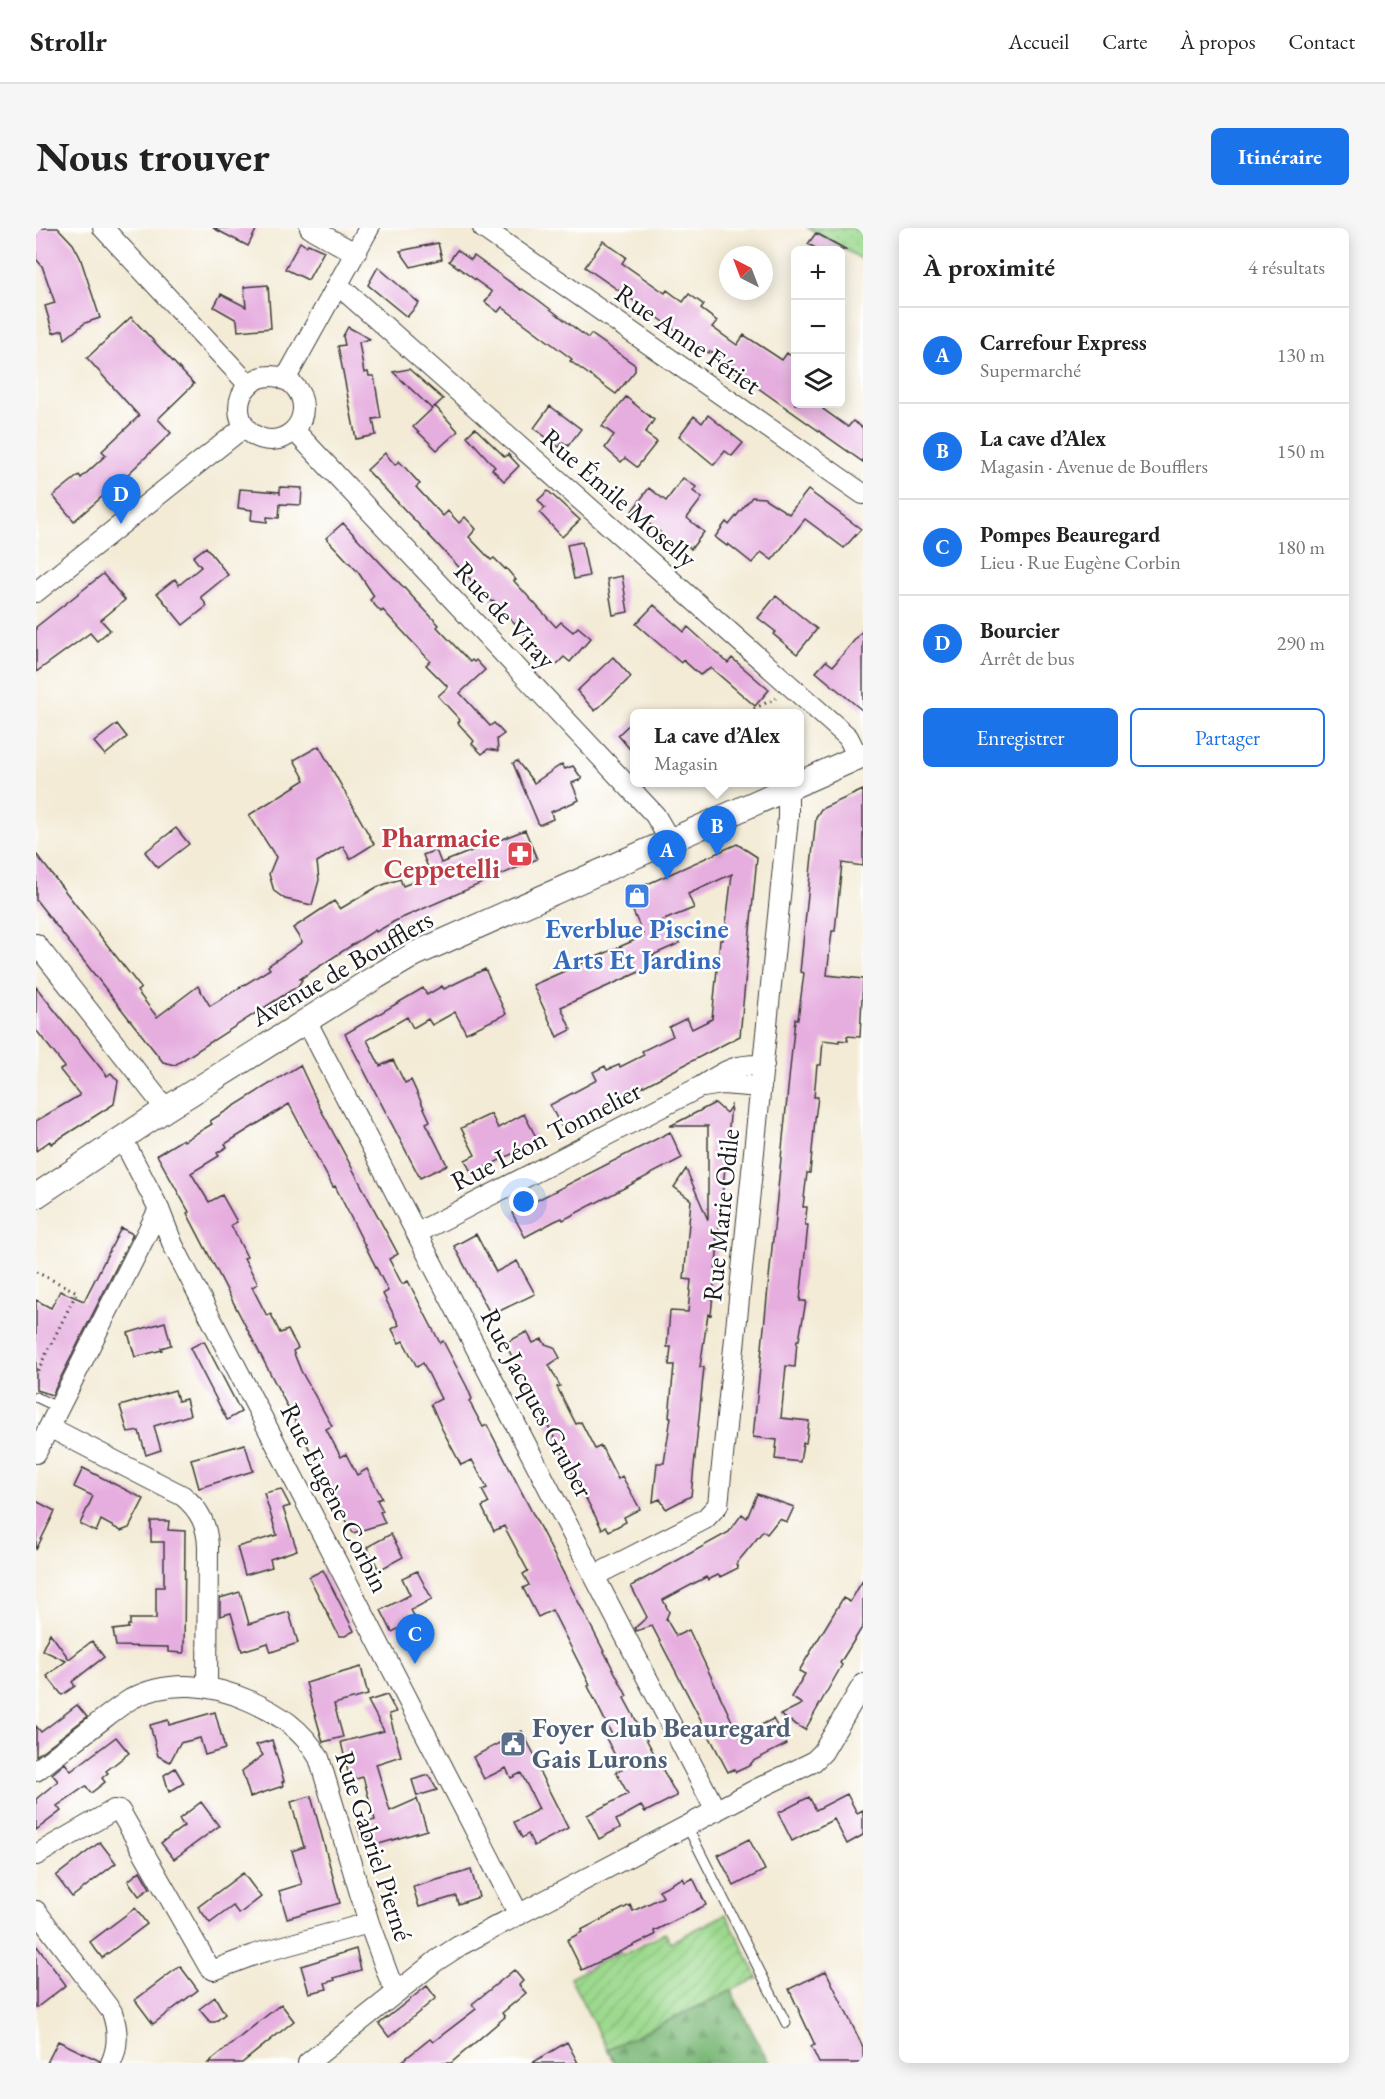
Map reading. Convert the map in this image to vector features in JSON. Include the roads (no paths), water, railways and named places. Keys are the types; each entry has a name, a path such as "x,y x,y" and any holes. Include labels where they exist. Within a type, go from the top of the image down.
{"street":[{"path":"103,228 249,385"},
{"path":"310,228 355,253"},
{"path":"285,380 369,228"},
{"name":"Rue Anne Fériet","path":"483,228 863,494"},
{"name":"Rue Émile Moselly","path":"338,285 848,737 860,756"},
{"path":"274,377 285,380 294,387 302,403 300,420 287,436 270,440 254,436 244,427 239,409 240,399 249,385 258,380 274,377"},
{"path":"36,592 244,427"},
{"name":"Rue de Viray","path":"294,430 655,815 670,841"},
{"name":"Avenue de Boufflers","path":"804,780 860,756"},
{"name":"Avenue de Boufflers","path":"36,1196 166,1109 415,954 789,787"},
{"name":"Rue Marie Odile","path":"596,1575 705,1519 718,1506 788,818 788,798 784,789"},
{"path":"36,944 166,1109"},
{"name":"Rue Jacques Gruber","path":"307,1022 596,1575 716,1811"},
{"name":"Rue Léon Tonnelier","path":"417,1233 738,1066 764,1065"},
{"name":"Rue Léon Tonnelier","path":"700,1087 722,1084 761,1088"},
{"name":"Rue Eugène Corbin","path":"122,1138 159,1209 173,1245 519,1915"},
{"path":"36,1454 159,1209"},
{"path":"49,1427 183,1496 199,1512 208,1539 207,1687"},
{"name":"Rue Gabriel Pierné","path":"36,1771 133,1698 159,1688 173,1685 207,1687 244,1698 278,1715 298,1730 314,1748 323,1767 369,1923 390,1980 398,1991"},
{"path":"308,2063 450,1952 818,1759 862,1687"},
{"path":"36,1855 114,1810 120,1811 209,1967 214,1970 259,1953 369,1923"},
{"path":"36,1911 112,2012 117,2032 117,2045 111,2063"}],"lane":[{"path":"36,1397 59,1408"},
{"path":"687,1826 786,2023"}],"place":[{"name":"Bourcier","path":"121,524"},
{"name":"Pharmacie Ceppetelli","path":"520,854"},
{"name":"La cave d’Alex","path":"717,856"},
{"name":"Carrefour Express","path":"667,880"},
{"name":"Everblue Piscine Arts Et Jardins","path":"637,896"},
{"name":"Pompes Beauregard","path":"415,1664"},
{"name":"Foyer Club Beauregard Gais Lurons","path":"513,1744"}]}
